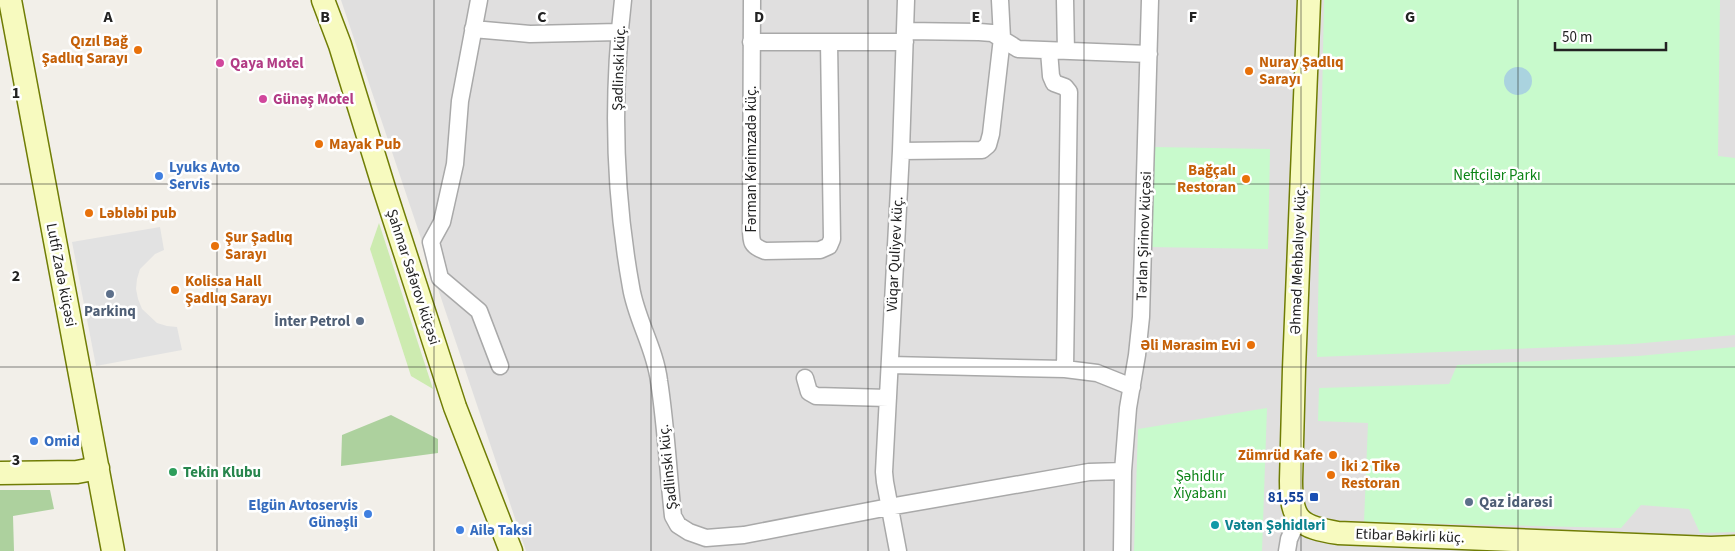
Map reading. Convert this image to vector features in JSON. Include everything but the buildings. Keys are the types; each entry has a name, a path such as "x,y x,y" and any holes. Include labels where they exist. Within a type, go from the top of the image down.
{"main road":[{"name":"Lutfi Zadə küçəsi","path":"10,0 113,551"},
{"name":"Şahmar Səfərov küçəsi","path":"323,0 340,45 455,406 511,551"},
{"name":"Əhməd Mehbalıyev küç.","path":"1298,519 1291,498 1291,481 1309,0"},
{"path":"0,473 77,472 98,468"},
{"name":"Etibar Bəkirli küç.","path":"1298,519 1317,529 1338,533 1511,545 1711,550 1735,547"}],"street":[{"path":"479,0 460,101 455,164 442,222 431,242 440,278 480,311 500,366"},
{"name":"Şadlinski küç.","path":"623,0 619,32 618,191 631,288 637,312 652,350 659,379 673,516 678,525 708,545 744,535 889,507 1089,472 1123,472"},
{"name":"Fərman Kərimzadə küç.","path":"752,0 751,241 757,248 765,251 820,250 829,246 832,239 829,42"},
{"name":"Vüqar Quliyev küç.","path":"889,507 884,472 901,152 906,0"},
{"path":"901,152 982,150 988,144 991,134 1002,38 1000,0"},
{"path":"1065,0 1058,51 1051,76 1054,83 1065,87 1068,92 1065,369"},
{"name":"Tərlan Şirinov küçəsi","path":"1123,472 1128,408 1141,316 1150,0"},
{"path":"473,29 530,34 619,32"},
{"path":"751,42 829,42 978,32 1002,38 1018,49 1149,54"},
{"path":"410,268 436,261"},
{"path":"890,365 1065,369 1097,372 1132,387"},
{"path":"805,378 809,392 816,396 888,398"},
{"path":"1122,551 1123,472"},
{"path":"889,507 896,533 898,551"},
{"path":"1287,551 1289,539 1298,519"}],"shaded area":[{"path":"341,0 1735,0 1735,551 526,551"},
{"name":"Parkinq","path":"160,227 164,250 155,254 140,269 136,289 142,309 157,323 177,327 182,350 96,366 72,242"}],"green space":[{"name":"Neftçilər Parkı","path":"1324,0 1720,0 1718,156 1735,158 1735,335 1633,344 1317,357"},
{"path":"1154,147 1270,149 1268,249 1150,247"},
{"path":"379,223 433,389 411,376 370,249"},
{"path":"1735,347 1735,532 1700,533 1689,509 1641,505 1621,528 1364,522 1368,423 1318,421 1319,388 1449,384 1457,365 1638,356"},
{"name":"Şəhidlır Xiyabanı","path":"1267,408 1262,551 1134,551 1138,429"},
{"path":"391,415 438,439 438,453 341,466 342,435"},
{"path":"0,490 50,490 54,509 13,516 14,551 0,551"}],"water":[{"path":"1518,67 1528,71 1532,81 1528,91 1518,95 1508,91 1504,81 1508,71"}],"place":[{"name":"Qızıl Bağ Şadlıq Sarayı","path":"138,50"},
{"name":"Qaya Motel","path":"220,63"},
{"name":"Nuray Şadlıq Sarayı","path":"1249,71"},
{"name":"Günəş Motel","path":"263,99"},
{"name":"Mayak Pub","path":"319,144"},
{"name":"Lyuks Avto Servis","path":"159,176"},
{"name":"Bağçalı Restoran","path":"1246,179"},
{"name":"Ləbləbi pub","path":"89,213"},
{"name":"Şur Şadlıq Sarayı","path":"215,246"},
{"name":"Kolissa Hall Şadlıq Sarayı","path":"175,290"},
{"name":"Parkinq","path":"110,294"},
{"name":"İnter Petrol","path":"360,321"},
{"name":"Əli Mərasim Evi","path":"1251,345"},
{"name":"Omid","path":"34,441"},
{"name":"Zümrüd Kafe","path":"1333,455"},
{"name":"Tekin Klubu","path":"173,472"},
{"name":"İki 2 Tikə Restoran","path":"1331,475"},
{"name":"81,55","path":"1314,497"},
{"name":"Qaz İdarəsi","path":"1469,502"},
{"name":"Elgün Avtoservis Günəşli","path":"368,514"},
{"name":"Vətən Şəhidləri","path":"1215,525"},
{"name":"Ailə Taksi","path":"460,530"}]}
